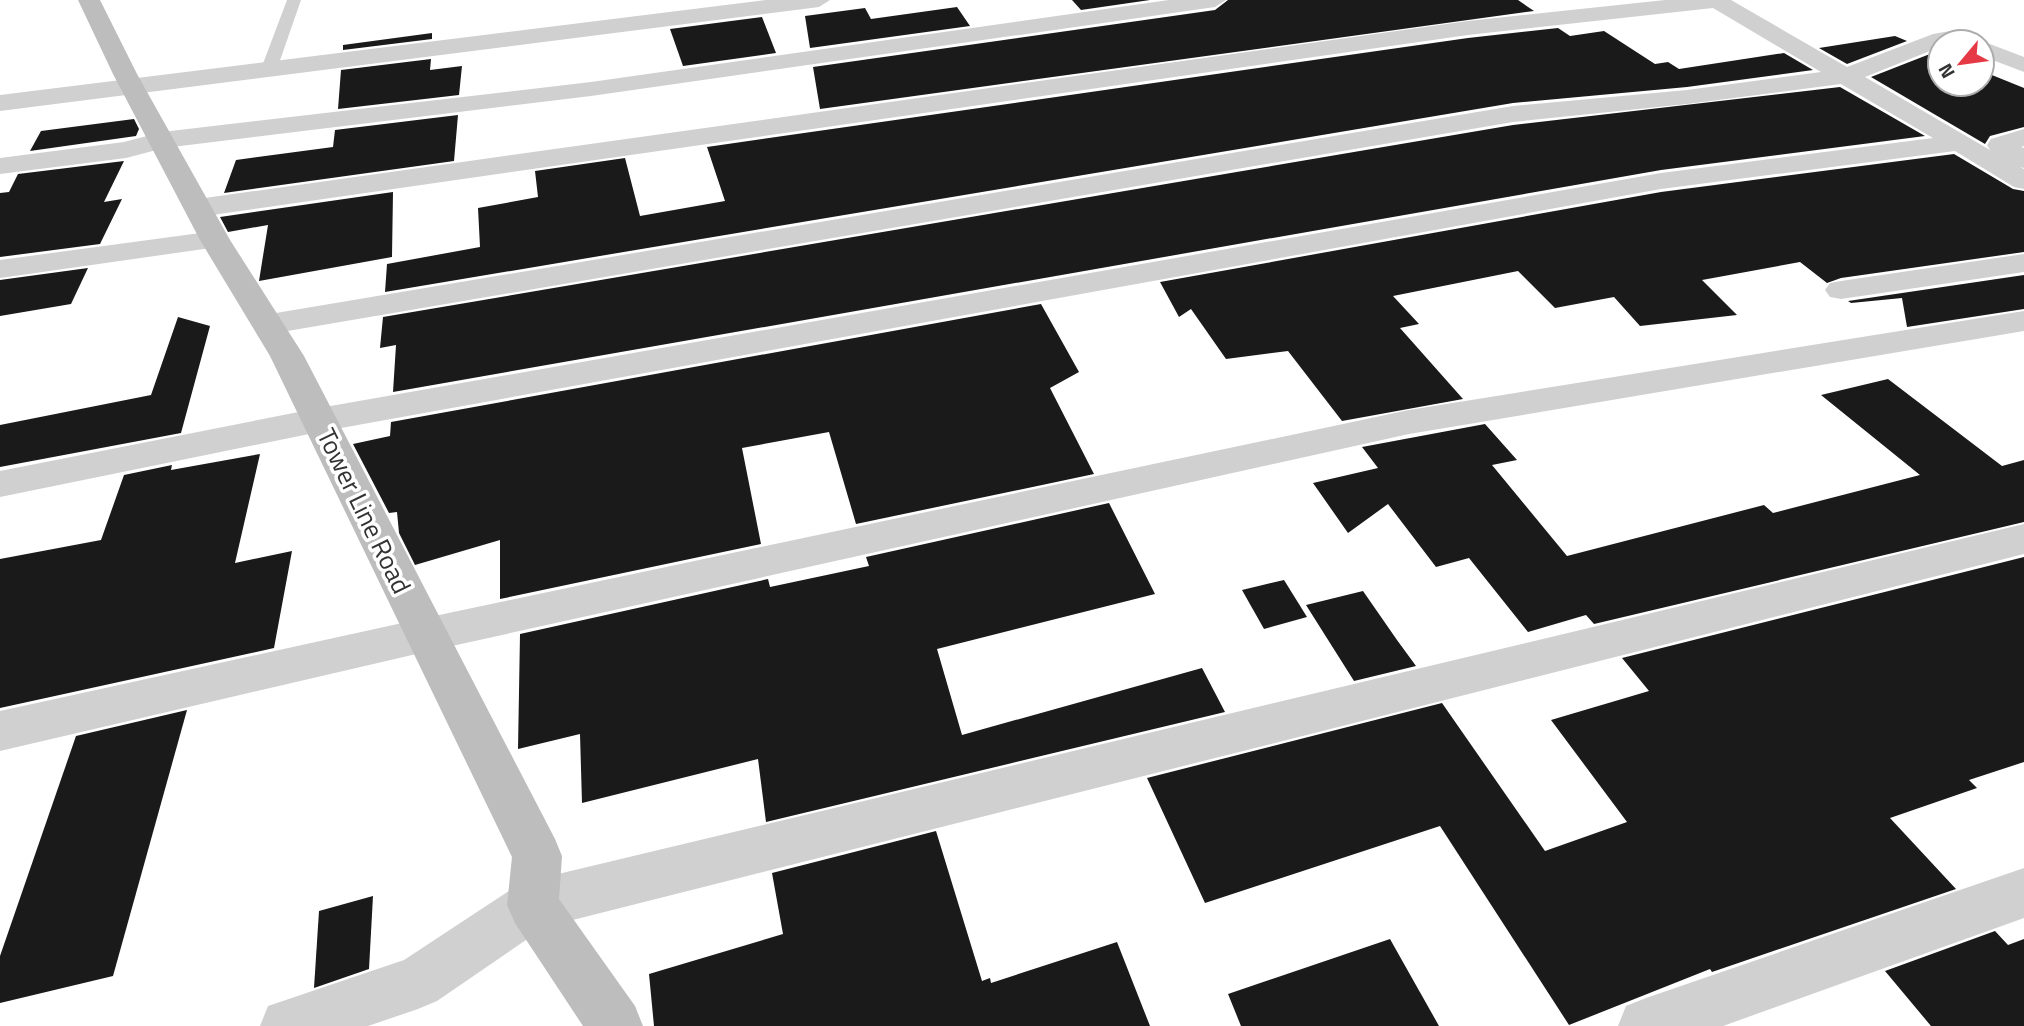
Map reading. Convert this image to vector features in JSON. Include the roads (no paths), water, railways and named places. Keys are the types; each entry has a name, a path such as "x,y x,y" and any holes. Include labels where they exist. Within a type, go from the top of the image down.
{"street":[{"name":"Tower Line Road","path":"89,0 207,224 270,324 537,856 533,905"},
{"path":"630,0 635,23"},
{"path":"0,103 635,23 780,2 819,0"},
{"path":"0,166 126,150 162,140 592,89 1215,0"},
{"path":"0,269 207,224 1468,28 1715,0 2024,181"},
{"path":"270,324 1513,114 1847,76 1926,44"},
{"path":"1996,54 2024,65"},
{"path":"2024,137 2000,145 2024,160"},
{"path":"0,484 319,420 1661,181 1959,143"},
{"path":"1841,290 2024,263"},
{"path":"0,732 425,635 1409,422 2024,321"},
{"path":"288,1026 418,982 533,905 2024,539"},
{"path":"1646,1026 2024,893"},
{"path":"533,905 615,1026"}],"lane":[{"path":"269,69 294,0"}]}
